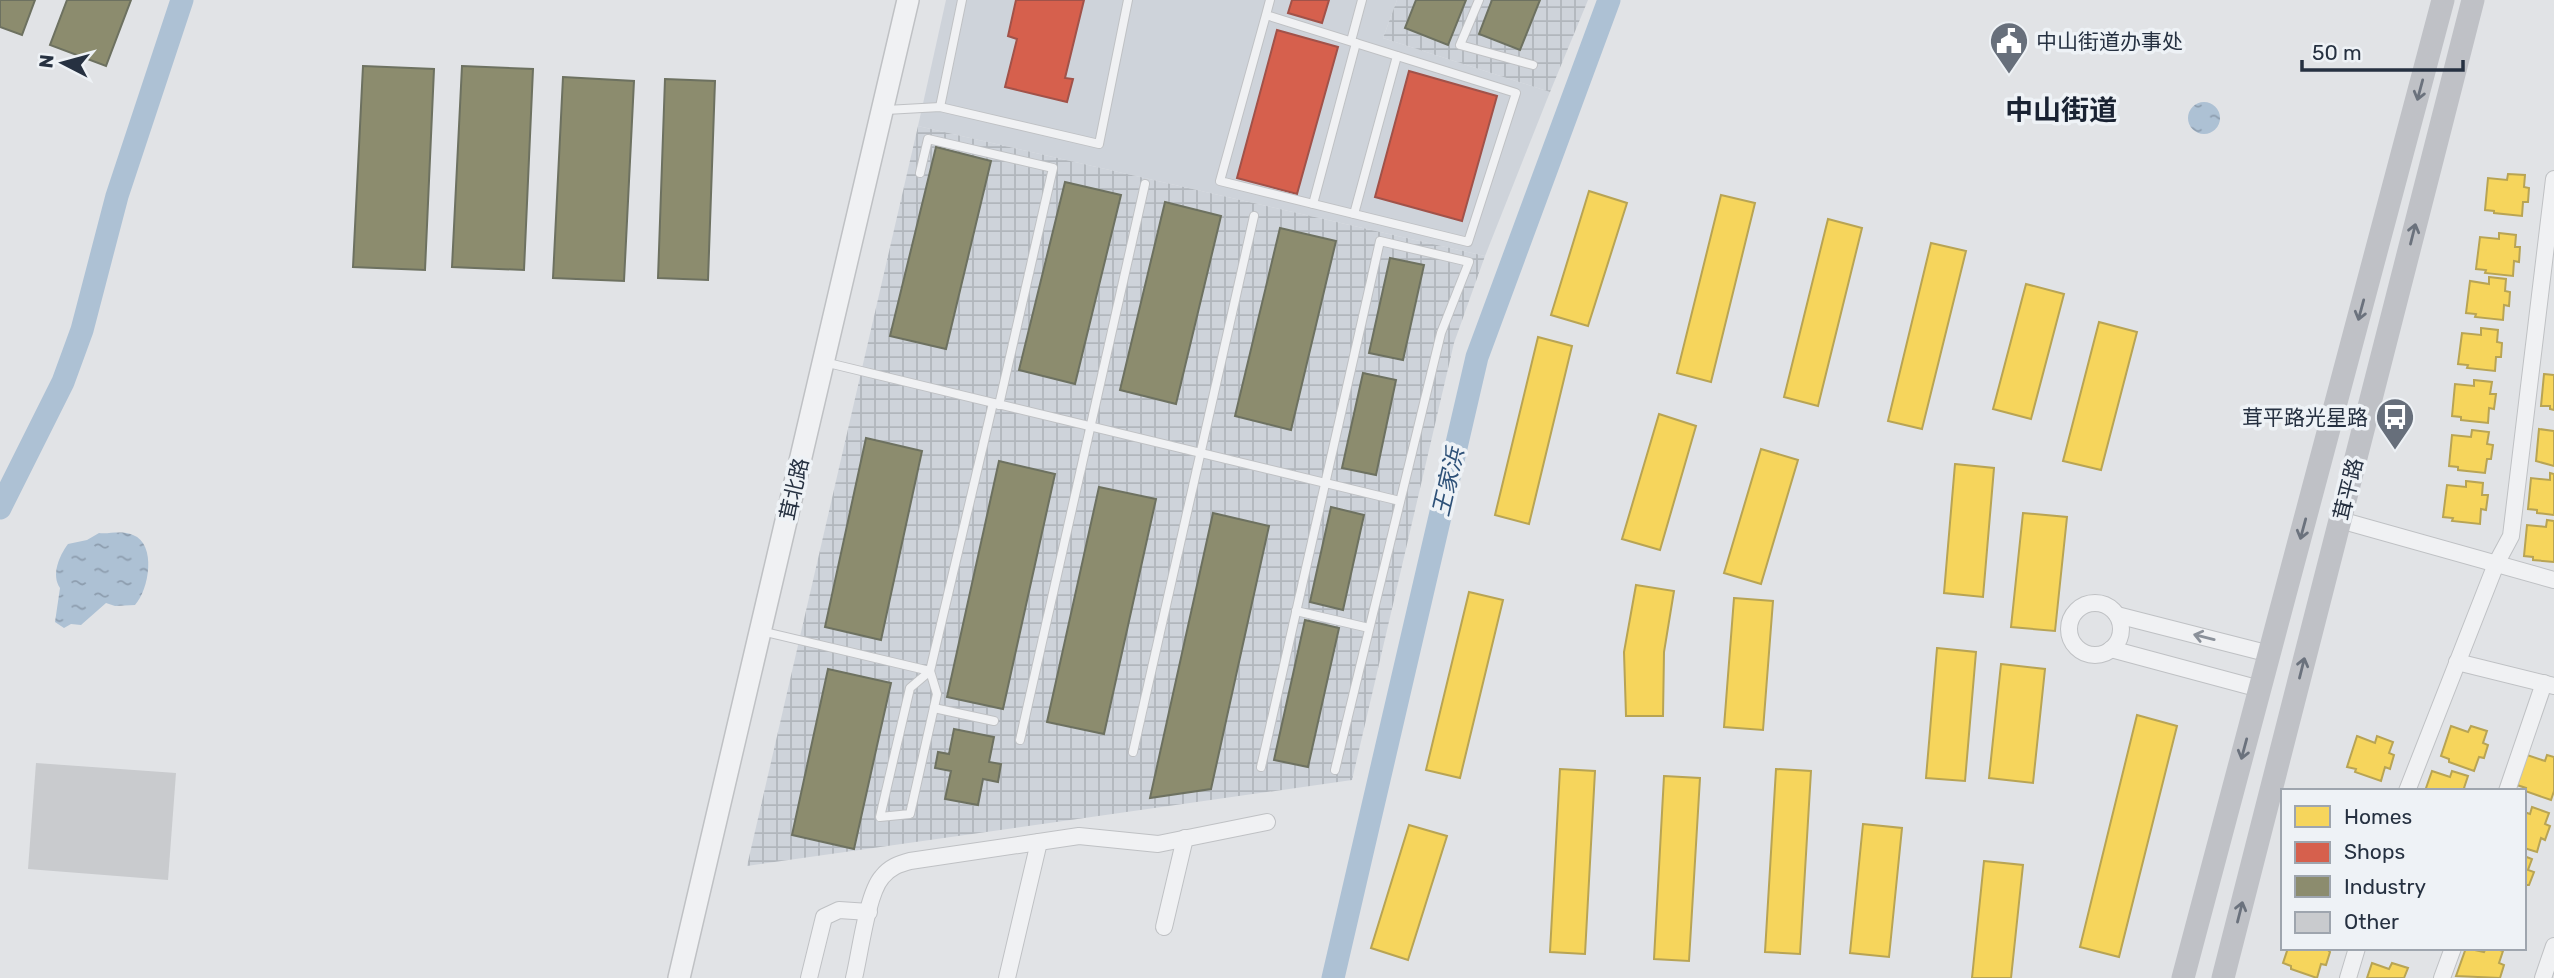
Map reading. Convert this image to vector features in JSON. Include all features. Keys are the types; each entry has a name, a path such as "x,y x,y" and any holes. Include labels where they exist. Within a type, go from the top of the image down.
{"main road":[{"path":"2183,978 2443,0"},
{"name":"茸平路","path":"2223,978 2473,0"}],"street":[{"name":"茸北路","path":"679,978 908,0"},
{"path":"2408,789 2496,564 2511,536 2554,179"},
{"path":"2340,520 2554,580"},
{"path":"2117,615 2121,630 2111,649 2094,655 2085,653 2072,642 2069,624 2072,615 2086,604 2104,604 2117,615 2270,654"},
{"path":"2111,649 2260,689"},
{"path":"2457,662 2549,684 2508,789"},
{"path":"855,978 873,892 881,877 894,866 910,861 1079,836 1158,844 1267,822"},
{"path":"1164,927 1185,838"},
{"path":"1007,978 1039,842"},
{"path":"809,978 824,917 839,910 869,912"},
{"path":"2543,978 2554,946"},
{"path":"2348,978 2356,950"},
{"path":"2442,978 2452,950"}],"lane":[{"path":"940,107 962,0"},
{"path":"883,110 940,107 1098,144 1128,0"},
{"path":"1266,15 1516,93 1468,242 1220,181 1270,0"},
{"path":"1312,204 1362,0"},
{"path":"1479,0 1460,45 1533,65"},
{"path":"1354,214 1397,56"},
{"path":"920,173 928,139 1054,168 930,671 937,694 910,814 880,817 910,688 930,671"},
{"path":"1020,740 1145,184"},
{"path":"1133,752 1254,216"},
{"path":"1261,767 1380,241 1469,261 1441,333 1335,770"},
{"path":"824,362 1400,501"},
{"path":"1296,611 1369,628"},
{"path":"760,631 930,671"},
{"path":"934,708 994,721"}],"shaded area":[{"path":"946,0 1397,0 1383,38 1550,92 1485,256 918,126"},
{"path":"1397,0 1588,0 1550,92 1383,38"},
{"path":"918,126 1485,256 1454,343 1352,780 747,866"}],"water":[{"path":"2204,102 2215,107 2220,118 2215,129 2204,134 2193,129 2188,118 2193,107"},
{"path":"99,533 125,533 141,540 148,557 144,589 135,605 115,606 106,603 81,625 71,624 64,628 55,622 60,588 56,577 59,560 68,544 87,540"}],"building: Homes":[{"path":"2508,174 2525,175 2524,187 2529,188 2528,202 2523,202 2522,216 2485,210 2488,178 2507,180"},
{"path":"1589,191 1627,203 1588,326 1551,315"},
{"path":"1721,195 1755,203 1711,382 1677,373"},
{"path":"1828,219 1862,228 1818,406 1784,397"},
{"path":"2499,233 2516,235 2515,247 2520,247 2519,262 2514,261 2513,276 2485,273 2486,270 2476,269 2480,237 2499,239"},
{"path":"1931,243 1966,251 1922,429 1888,421"},
{"path":"2489,277 2506,279 2505,291 2510,292 2509,306 2504,305 2503,320 2475,317 2476,314 2466,313 2470,281 2489,284"},
{"path":"2026,284 2064,294 2031,419 1993,409"},
{"path":"2099,322 2137,332 2101,470 2063,461"},
{"path":"2481,328 2498,330 2497,342 2502,343 2501,357 2496,357 2495,371 2467,368 2468,365 2458,364 2462,333 2481,335"},
{"path":"1538,337 1572,346 1529,524 1495,515"},
{"path":"2544,374 2554,375 2554,410 2550,409 2550,406 2541,406"},
{"path":"2474,380 2492,382 2490,394 2496,394 2494,409 2489,408 2488,423 2461,420 2461,417 2452,416 2455,384 2474,386"},
{"path":"1659,414 1696,426 1660,550 1622,539"},
{"path":"2539,429 2554,431 2554,466 2536,461"},
{"path":"2472,430 2489,432 2487,444 2493,445 2485,473 2458,470 2458,467 2449,466 2452,435 2471,437"},
{"path":"1761,449 1798,460 1761,584 1724,573"},
{"path":"1955,464 1994,468 1983,597 1944,593"},
{"path":"2550,473 2554,474 2554,515 2528,509 2531,478 2550,480"},
{"path":"2466,481 2483,483 2482,495 2488,495 2486,510 2481,509 2480,524 2452,521 2453,518 2443,517 2447,485 2466,487"},
{"path":"2023,513 2067,517 2055,631 2011,627"},
{"path":"2547,520 2554,521 2554,562 2533,560 2533,557 2524,556 2527,525 2546,527"},
{"path":"1636,585 1674,591 1664,652 1663,716 1626,716 1624,652"},
{"path":"1469,592 1503,600 1460,778 1426,770"},
{"path":"1734,598 1773,601 1763,730 1724,727"},
{"path":"1937,648 1976,652 1965,781 1926,778"},
{"path":"2001,664 2045,669 2033,783 1989,778"},
{"path":"2137,715 2177,726 2119,957 2080,947"},
{"path":"2451,726 2468,732 2471,726 2487,731 2483,743 2488,745 2484,758 2479,757 2474,771 2449,762 2449,759 2441,756"},
{"path":"2357,736 2375,743 2377,736 2393,742 2389,753 2394,755 2390,769 2385,767 2381,781 2347,767"},
{"path":"2527,755 2545,761 2547,755 2554,757 2554,791 2551,800 2526,791 2526,788 2517,785"},
{"path":"1560,769 1595,771 1585,954 1550,952"},
{"path":"1776,769 1811,771 1800,954 1765,952"},
{"path":"2432,771 2450,777 2452,771 2468,776 2466,789 2426,789"},
{"path":"1664,776 1700,778 1689,961 1654,959"},
{"path":"2532,807 2549,813 2545,824 2550,826 2545,840 2541,838 2537,852 2526,849 2526,813 2530,814"},
{"path":"1863,824 1902,828 1889,957 1850,953"},
{"path":"1409,825 1447,836 1408,960 1371,948"},
{"path":"2526,857 2532,859 2528,870 2534,872 2529,885 2526,885"},
{"path":"1984,861 2023,865 2011,978 1972,978"},
{"path":"2287,950 2330,952 2326,965 2321,964 2317,978 2291,969 2291,966 2283,963"},
{"path":"2465,950 2503,951 2499,963 2504,965 2500,978 2456,976"},
{"path":"2372,963 2389,969 2392,963 2408,968 2404,978 2367,978"}],"building: Shops":[{"path":"1016,0 1084,0 1065,78 1073,79 1067,102 1005,87 1017,39 1008,36"},
{"path":"1292,0 1329,0 1322,23 1288,13"},
{"path":"1277,30 1338,47 1297,194 1237,178"},
{"path":"1409,71 1497,96 1462,221 1375,197"}],"building: Industry":[{"path":"0,0 35,0 22,35 0,27"},
{"path":"67,0 131,0 106,66 50,45"},
{"path":"1416,0 1466,0 1448,45 1405,28"},
{"path":"1492,0 1540,0 1520,50 1479,34"},
{"path":"363,66 434,69 425,270 353,267"},
{"path":"462,66 533,69 524,270 452,267"},
{"path":"563,77 634,81 624,281 553,278"},
{"path":"665,79 715,81 708,280 658,278"},
{"path":"936,147 991,161 946,349 890,336"},
{"path":"1065,182 1121,195 1075,384 1019,370"},
{"path":"1165,202 1221,216 1176,404 1120,390"},
{"path":"1280,228 1336,241 1291,430 1235,416"},
{"path":"1390,258 1424,265 1403,360 1369,353"},
{"path":"1363,373 1396,380 1376,475 1342,468"},
{"path":"866,438 922,451 881,640 825,627"},
{"path":"999,461 1055,474 1003,709 947,697"},
{"path":"1099,487 1156,499 1104,734 1047,722"},
{"path":"1331,507 1364,515 1343,610 1310,602"},
{"path":"1213,513 1269,526 1211,789 1150,798"},
{"path":"1305,620 1339,628 1308,767 1274,760"},
{"path":"828,669 891,683 854,849 792,835"},
{"path":"954,729 994,737 989,762 1001,764 998,782 983,779 978,805 945,799 951,771 935,768 938,752 949,754"}],"building: Other":[{"path":"36,763 176,773 168,880 28,869"}],"waterway":[{"path":"0,508 63,382 82,330 117,196 182,0"},
{"name":"王家浜","path":"1333,978 1477,357 1609,0"}],"place":[{"name":"中山街道办事处","path":"2009,75"},
{"name":"茸平路光星路","path":"2395,451"}],"district":[{"name":"中山街道","path":"2061,110"}]}
